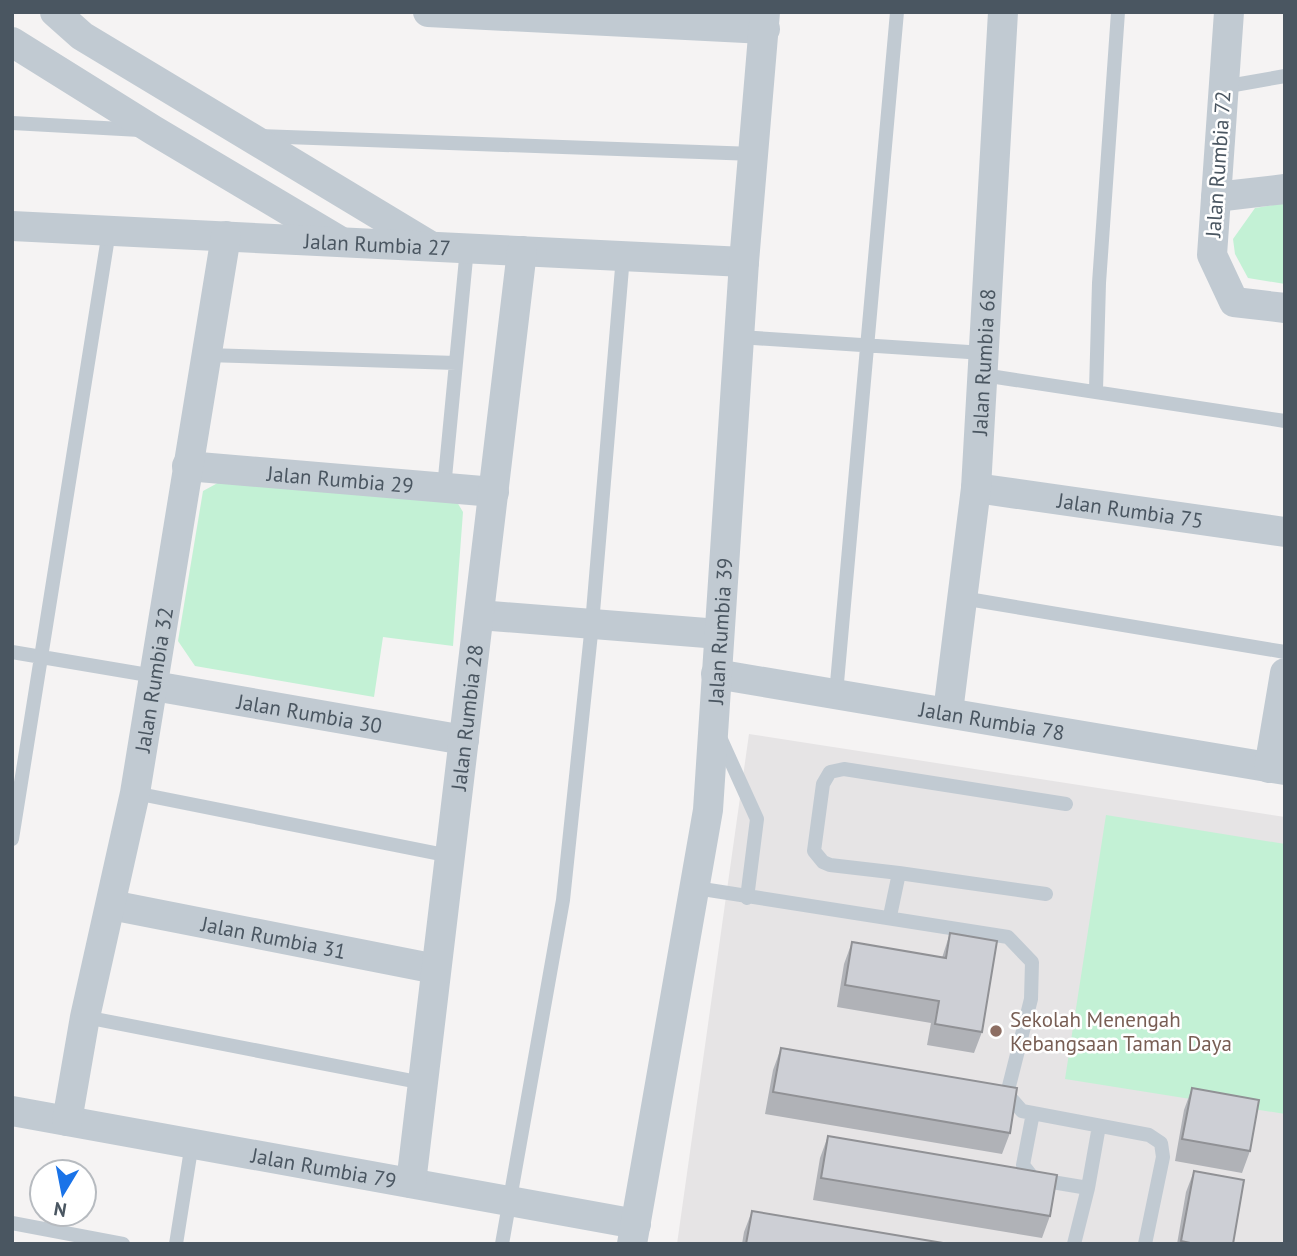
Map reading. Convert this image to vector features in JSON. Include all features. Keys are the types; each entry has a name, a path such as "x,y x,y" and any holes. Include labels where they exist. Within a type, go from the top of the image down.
{"street":[{"path":"55,12 82,36 431,246"},
{"path":"428,12 765,21"},
{"name":"Jalan Rumbia 68","path":"948,712 976,488 1003,12"},
{"name":"Jalan Rumbia 72","path":"1229,12 1212,255 1234,302 1285,309"},
{"name":"Jalan Rumbia 39","path":"634,1234 708,810 744,261 765,21"},
{"path":"12,42 341,242"},
{"path":"191,152 215,117"},
{"path":"1216,197 1285,189"},
{"name":"Jalan Rumbia 27","path":"12,226 744,261"},
{"name":"Jalan Rumbia 32","path":"67,1121 85,1017 135,793 226,236"},
{"name":"Jalan Rumbia 28","path":"411,1183 522,251"},
{"name":"Jalan Rumbia 29","path":"187,466 494,492"},
{"name":"Jalan Rumbia 75","path":"976,488 1285,532"},
{"path":"479,615 719,634"},
{"name":"Jalan Rumbia 78","path":"716,674 1277,769 1285,673"},
{"name":"Jalan Rumbia 30","path":"154,681 464,740"},
{"name":"Jalan Rumbia 31","path":"111,905 436,969"},
{"name":"Jalan Rumbia 79","path":"12,1111 509,1200 634,1234"}],"lane":[{"path":"836,694 897,12"},
{"path":"1096,390 1099,283 1118,12"},
{"path":"1223,87 1285,76"},
{"path":"12,123 153,130"},
{"path":"245,135 754,154"},
{"path":"12,839 109,231"},
{"path":"443,488 467,248"},
{"path":"502,1244 563,900 592,624 623,256"},
{"path":"739,337 869,346 984,364 1096,390 1285,421"},
{"path":"206,355 456,363"},
{"path":"962,598 1285,652"},
{"path":"12,652 154,681"},
{"path":"715,726 757,818 747,898"},
{"path":"1046,894 830,864 818,858 814,844 823,784 830,772 844,769 1066,804"},
{"path":"135,793 450,856"},
{"path":"890,916 899,873"},
{"path":"696,888 747,898 890,916 1008,937 1032,962 1031,999 1007,1094 1022,1111 1156,1138 1164,1150 1145,1244"},
{"path":"85,1017 423,1083"},
{"path":"1033,1113 1023,1165 1034,1179 1088,1188"},
{"path":"1074,1244 1099,1126"},
{"path":"176,1244 192,1143"},
{"path":"12,1223 123,1244"}],"shaded area":[{"name":"Sekolah Menengah Kebangsaan Taman Daya","path":"749,734 1285,817 1285,1244 677,1244"}],"green space":[{"path":"1285,203 1285,284 1248,278 1235,254 1233,239 1255,208"},
{"path":"225,479 454,497 463,512 453,646 383,637 374,697 195,666 178,641 203,491"},
{"path":"1106,815 1285,844 1285,1114 1065,1079"}],"building":[{"path":"950,933 997,941 982,1032 935,1024 939,1001 845,985 852,942 946,958"},
{"path":"781,1048 1017,1088 1010,1133 773,1092"},
{"path":"1192,1088 1259,1100 1250,1151 1182,1139"},
{"path":"828,1136 1057,1175 1050,1216 821,1178"},
{"path":"1194,1171 1244,1180 1233,1244 1195,1244 1181,1241"},
{"path":"752,1211 949,1244 746,1244"}],"place":[{"name":"Sekolah Menengah Kebangsaan Taman Daya","path":"996,1031"}]}
